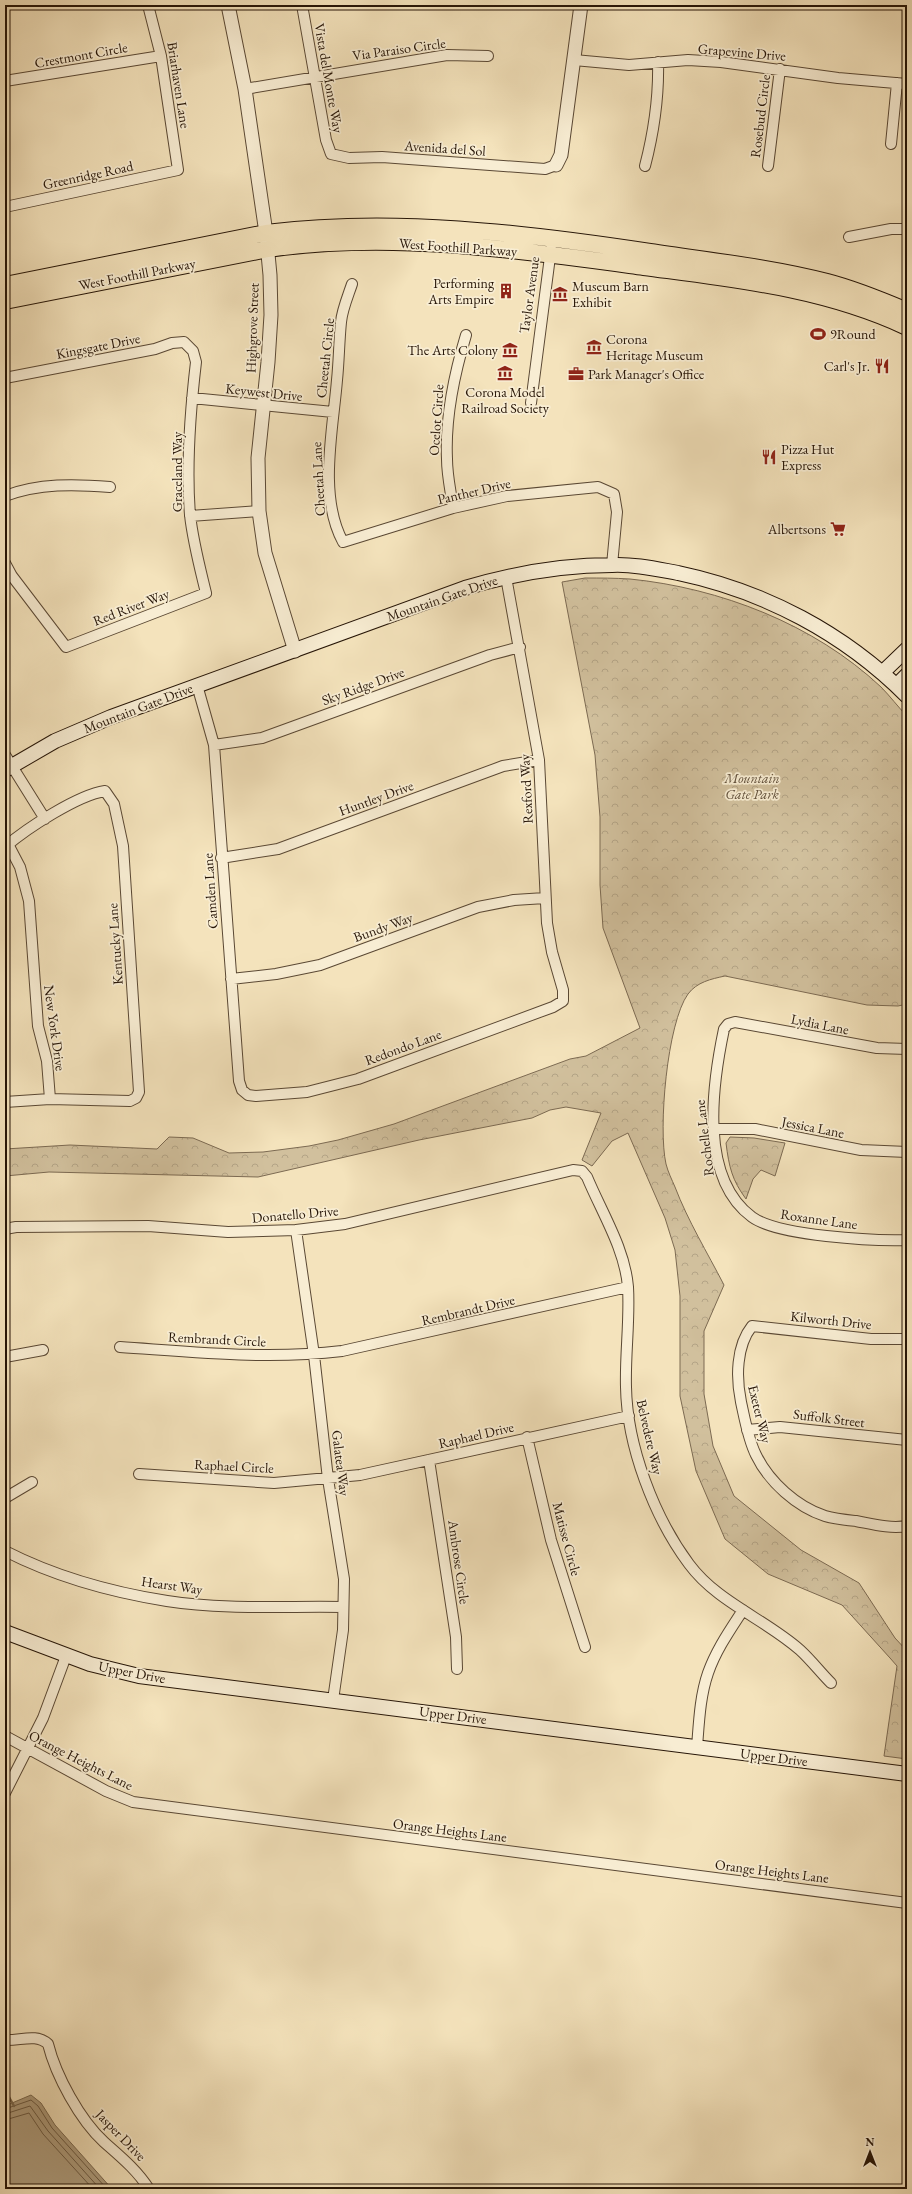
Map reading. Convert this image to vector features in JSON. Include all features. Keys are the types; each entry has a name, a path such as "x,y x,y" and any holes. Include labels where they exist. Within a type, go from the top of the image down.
{"main road":[{"name":"West Foothill Parkway","path":"5,301 267,241 306,228 391,227 450,229 772,285 852,305 907,327"},
{"name":"West Foothill Parkway","path":"5,285 267,241"},
{"name":"West Foothill Parkway","path":"551,246 775,270 828,282 907,311"},
{"name":"Mountain Gate Drive","path":"7,764 111,717 465,588 506,577 556,569 612,565 646,567 694,577 740,590 817,625 882,673 897,685 907,696"},
{"path":"882,673 907,649"},
{"path":"897,685 907,675"},
{"name":"Upper Drive","path":"5,1632 66,1656 140,1676 907,1774"}],"street":[{"name":"Briarhaven Lane","path":"148,5 162,56 178,170"},
{"name":"Highgrove Street","path":"228,5 245,89 267,241 271,315 268,362 262,406 258,458 259,511 266,553 295,651"},
{"name":"Vista del Monte Way","path":"302,5 326,140 331,154"},
{"path":"556,165 561,155 581,5"},
{"name":"Via Paraiso Circle","path":"245,89 447,55 488,56"},
{"name":"Crestmont Circle","path":"5,81 162,56"},
{"name":"Grapevine Drive","path":"574,60 629,65 688,60 721,62 838,78 902,83"},
{"path":"644,166 654,132 657,111 658,62"},
{"name":"Rosebud Circle","path":"768,166 780,69"},
{"path":"891,144 902,83"},
{"name":"Avenida del Sol","path":"331,154 349,158 382,157 545,169 556,165"},
{"name":"Greenridge Road","path":"5,207 178,170"},
{"path":"850,237 891,229 907,229"},
{"name":"Taylor Avenue","path":"530,403 551,246"},
{"name":"Cheetah Circle","path":"333,412 341,321 352,284"},
{"name":"Ocelot Circle","path":"452,508 447,461 447,436 454,375 466,335"},
{"name":"Kingsgate Drive","path":"5,378 155,349 172,343 184,342 193,350"},
{"name":"Graceland Way","path":"193,350 196,362 192,398 189,454 190,516 196,553 206,593"},
{"name":"Keywest Drive","path":"192,398 333,412"},
{"name":"Cheetah Lane","path":"333,412 329,442 329,475 335,527 343,542"},
{"path":"5,496 45,486 75,484 110,487"},
{"name":"Panther Drive","path":"343,542 452,508 507,496 598,487 614,494 617,512 612,565"},
{"path":"190,516 259,511"},
{"name":"Red River Way","path":"5,563 12,576 66,647 206,593"},
{"name":"Rexford Way","path":"506,577 520,647 539,760 545,898 552,952 563,990 563,1001"},
{"name":"Sky Ridge Drive","path":"214,745 262,738 490,655 520,647"},
{"name":"Camden Lane","path":"197,685 214,745 221,858 239,1081 242,1090 248,1095"},
{"name":"Huntley Drive","path":"221,858 278,849 503,766 539,760"},
{"path":"6,846 45,819 7,764"},
{"name":"Kentucky Lane","path":"45,819 92,793 105,791 114,804 122,846 139,1092 136,1098 130,1101 50,1099"},
{"name":"New York Drive","path":"6,846 20,867 29,901 38,1020 47,1061 50,1099"},
{"name":"Bundy Way","path":"231,979 276,974 320,965 478,907 514,900 545,898"},
{"name":"Redondo Lane","path":"248,1095 268,1096 307,1092 358,1079 553,1007 563,1001"},
{"name":"Lydia Lane","path":"728,1024 735,1022 877,1048 907,1049"},
{"name":"Rochelle Lane","path":"728,1024 724,1029 715,1070 713,1093 714,1129 719,1168 724,1182 735,1201"},
{"path":"5,1102 50,1099"},
{"name":"Jessica Lane","path":"714,1129 755,1129 860,1150 907,1152"},
{"name":"Donatello Drive","path":"5,1229 16,1227 148,1226 228,1232 296,1230 345,1224 573,1170 582,1171"},
{"name":"Belvedere Way","path":"582,1171 587,1177 620,1252 628,1287 626,1388 632,1434 647,1485 667,1532 689,1564 709,1587 800,1650 831,1683"},
{"name":"Roxanne Lane","path":"735,1201 753,1218 772,1227 863,1239 907,1240"},
{"name":"Galatea Way","path":"296,1230 314,1355 328,1479 344,1579 343,1630 333,1700"},
{"name":"Rembrandt Drive","path":"314,1355 342,1351 410,1337 628,1287"},
{"name":"Kilworth Drive","path":"752,1326 871,1339 907,1339"},
{"name":"Exeter Way","path":"752,1326 748,1331 738,1364 737,1375 747,1430 756,1456 769,1475 784,1491 808,1509 826,1516 883,1526 907,1526"},
{"name":"Rembrandt Circle","path":"120,1347 229,1355 314,1355"},
{"path":"5,1357 43,1350"},
{"name":"Raphael Drive","path":"328,1479 360,1475 527,1437 629,1416"},
{"name":"Suffolk Street","path":"747,1430 780,1427 907,1440"},
{"name":"Matisse Circle","path":"527,1437 551,1540 585,1647"},
{"name":"Ambrose Circle","path":"429,1460 456,1637 457,1669"},
{"name":"Raphael Circle","path":"139,1474 274,1483 328,1479"},
{"path":"5,1498 32,1482"},
{"name":"Hearst Way","path":"5,1551 26,1562 88,1586 168,1601 211,1605 343,1608"},
{"path":"697,1747 702,1698 708,1673 718,1649 743,1610"},
{"path":"5,1793 26,1748 43,1718 66,1656"},
{"name":"Orange Heights Lane","path":"5,1736 106,1791 133,1802 907,1903"},
{"name":"Jasper Drive","path":"5,2040 35,2038 44,2040 48,2044 62,2080 90,2126 104,2142 132,2167 149,2189"}],"green space":[{"name":"Mountain Gate Park","path":"585,578 630,579 664,584 698,591 764,613 796,628 826,645 855,665 881,687 907,716 907,1004 898,1006 867,1005 725,976 700,984 688,994 681,1008 675,1028 666,1077 663,1127 666,1164 669,1173 680,1200 724,1285 704,1331 704,1394 713,1446 734,1496 801,1550 859,1583 895,1638 907,1651 907,1759 884,1756 897,1666 842,1605 768,1574 725,1539 696,1471 680,1396 680,1296 675,1250 665,1218 628,1133 612,1141 592,1166 582,1160 601,1113 566,1107 550,1110 532,1118 419,1140 258,1177 49,1172 5,1176 5,1149 70,1145 157,1149 169,1137 193,1138 229,1153 263,1152 309,1146 338,1140 394,1124 570,1059 586,1056 640,1028 603,928 600,885 600,817 595,755 562,582"},
{"path":"730,1137 754,1138 785,1143 775,1176 761,1170 753,1179 746,1199 737,1186 728,1159 726,1143"}],"water":[{"path":"31,2095 41,2103 55,2125 112,2189 5,2189 5,2106"}],"waterway":[{"path":"5,2090 14,2106"}],"place":[{"name":"Performing Arts Empire","path":"506,291"},
{"name":"Museum Barn Exhibit","path":"560,294"},
{"name":"9Round","path":"818,334"},
{"name":"Corona Heritage Museum","path":"594,347"},
{"name":"The Arts Colony","path":"510,350"},
{"name":"Carl's Jr.","path":"882,366"},
{"name":"Corona Model Railroad Society","path":"505,373"},
{"name":"Park Manager's Office","path":"576,374"},
{"name":"Pizza Hut Express","path":"769,457"},
{"name":"Albertsons","path":"838,529"}]}
